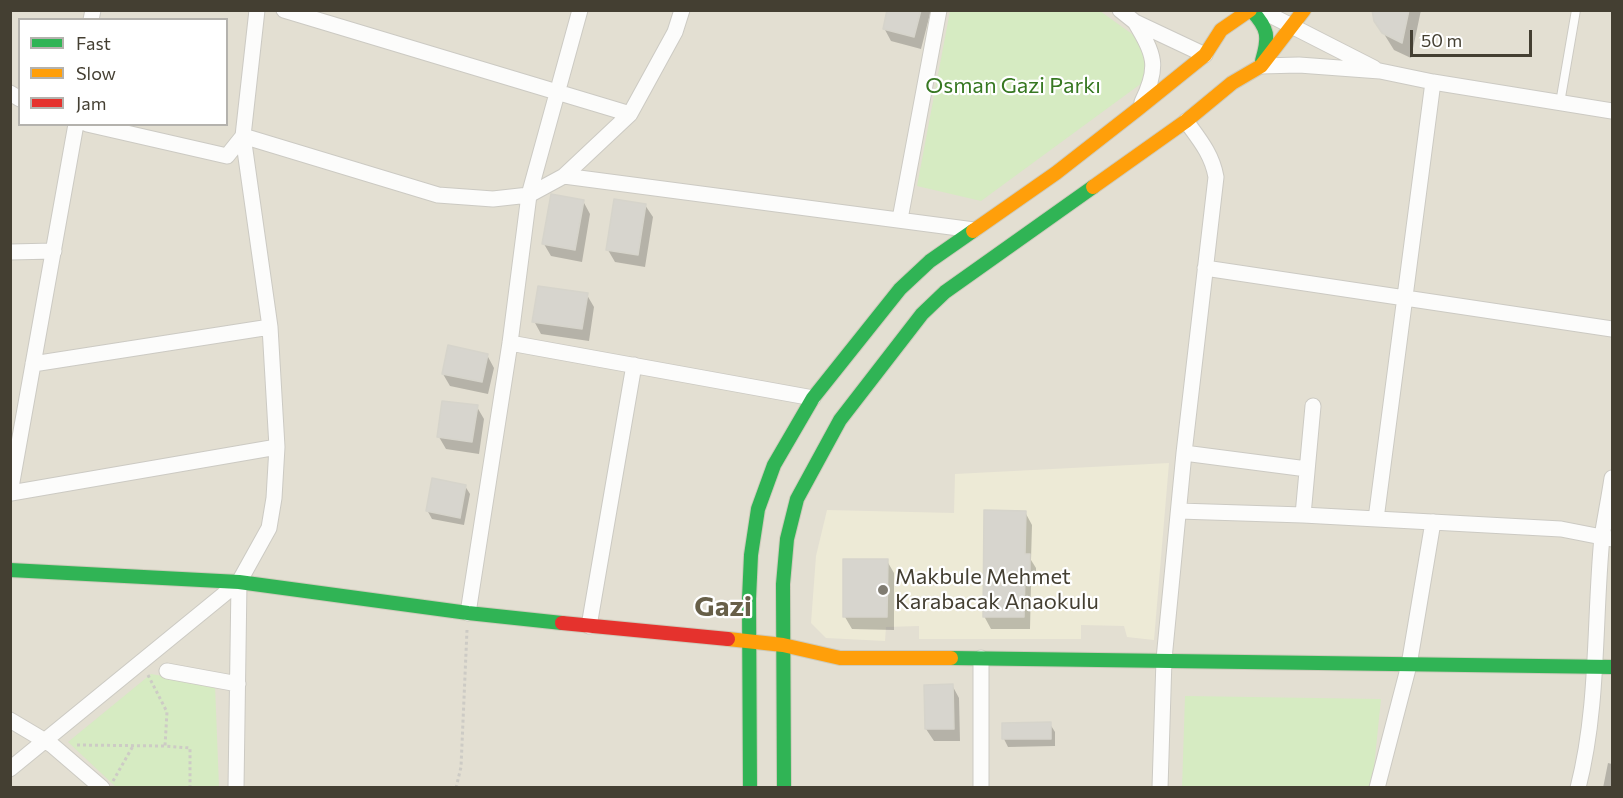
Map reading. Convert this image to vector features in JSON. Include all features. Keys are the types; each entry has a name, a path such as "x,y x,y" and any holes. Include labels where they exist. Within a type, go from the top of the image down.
{"main road":[{"path":"750,788 751,555 758,509 774,465 813,398 900,288 930,261 1056,173 1138,109 1207,60 1221,30 1251,10 1263,23 1269,37 1261,66"},
{"path":"784,788 783,584 786,539 797,499 814,464 840,420 922,314 945,292 1185,121 1228,81 1261,66 1304,10"},
{"path":"10,570 239,582 468,613 783,645 840,658 1164,659 1612,667"}],"street":[{"path":"10,769 49,743 239,582 269,528 274,498 277,447 270,327 243,136 257,10"},
{"path":"284,10 630,114"},
{"path":"468,613 510,343 529,195 580,10"},
{"path":"243,136 438,195 493,199 529,195 564,176 630,114 675,32 682,10"},
{"path":"900,219 939,10"},
{"path":"1120,10 1135,21 1207,60"},
{"path":"1251,10 1272,16 1380,71"},
{"path":"1135,21 1151,49 1153,68 1149,88 1138,109"},
{"path":"1261,66 1299,65 1380,71 1432,82 1612,111"},
{"path":"1376,519 1432,82"},
{"path":"1160,788 1164,659 1184,453 1216,177 1209,153 1185,121"},
{"path":"76,126 11,493 277,447"},
{"path":"96,126 227,156 243,136"},
{"path":"564,176 974,230"},
{"path":"10,252 54,251"},
{"path":"1205,268 1612,329"},
{"path":"33,364 270,327"},
{"path":"510,343 813,398"},
{"path":"589,626 634,365"},
{"path":"1303,515 1313,406"},
{"path":"1184,453 1307,469"},
{"path":"1578,788 1586,756 1612,478"},
{"path":"1179,511 1303,515 1561,529 1608,538"},
{"path":"1377,788 1409,665 1433,522"},
{"path":"236,788 239,582"},
{"path":"981,658 981,788"},
{"path":"167,671 238,684"},
{"path":"10,720 49,743 102,788"}],"lane":[{"path":"1560,103 1576,10"}],"path":[{"path":"456,788 461,767 468,613"},
{"path":"141,663 167,712 165,746"},
{"path":"49,743 190,748 190,788"},
{"path":"109,788 133,746"}],"shaded area":[{"path":"11,11 1612,11 1612,787 11,787"},
{"path":"1169,463 1154,640 1127,637 1124,626 1081,625 1081,639 919,639 919,626 886,627 885,641 826,638 811,623 816,556 827,510 954,513 955,474"}],"green space":[{"name":"Osman Gazi Parkı","path":"950,11 1100,11 1139,39 1149,59 1146,80 981,201 917,186"},
{"path":"151,674 215,685 219,787 116,787 68,742"},
{"path":"1185,696 1381,699 1372,787 1182,788"}],"building":[{"path":"887,10 921,10 914,37 883,29"},
{"path":"1372,10 1409,10 1402,43 1382,33 1374,21"},
{"path":"551,194 584,200 575,250 542,244"},
{"path":"614,199 646,204 638,255 606,250"},
{"path":"538,286 588,293 582,329 532,322"},
{"path":"448,345 488,354 482,382 442,374"},
{"path":"442,401 478,405 472,442 437,437"},
{"path":"432,478 466,485 460,518 426,511"},
{"path":"984,510 1026,511 1025,554 1030,554 1030,573 1025,573 1024,617 983,617"},
{"path":"843,559 888,559 887,617 843,617"},
{"path":"953,684 954,729 925,729 924,685"},
{"path":"1051,722 1051,739 1002,739 1002,723"}],"traffic: fast":[{"path":"1251,10 1266,34 1262,61"},
{"path":"784,788 783,584 787,539 797,499 840,420 922,314 945,292 1093,187"},
{"path":"750,788 749,599 751,555 758,509 774,465 813,398 900,289 930,261 973,231"},
{"path":"10,570 239,582 468,613 562,623"},
{"path":"951,658 1612,667"}],"traffic: slow":[{"path":"973,231 1056,173 1138,109 1205,55 1221,30 1250,10"},
{"path":"1093,187 1186,121 1232,83 1261,66 1304,10"},
{"path":"728,639 783,645 840,658 951,658"}],"traffic: jam":[{"path":"562,623 728,639"}],"place":[{"name":"Makbule Mehmet Karabacak Anaokulu","path":"883,590"}],"district":[{"name":"Gazi","path":"723,607"}]}
